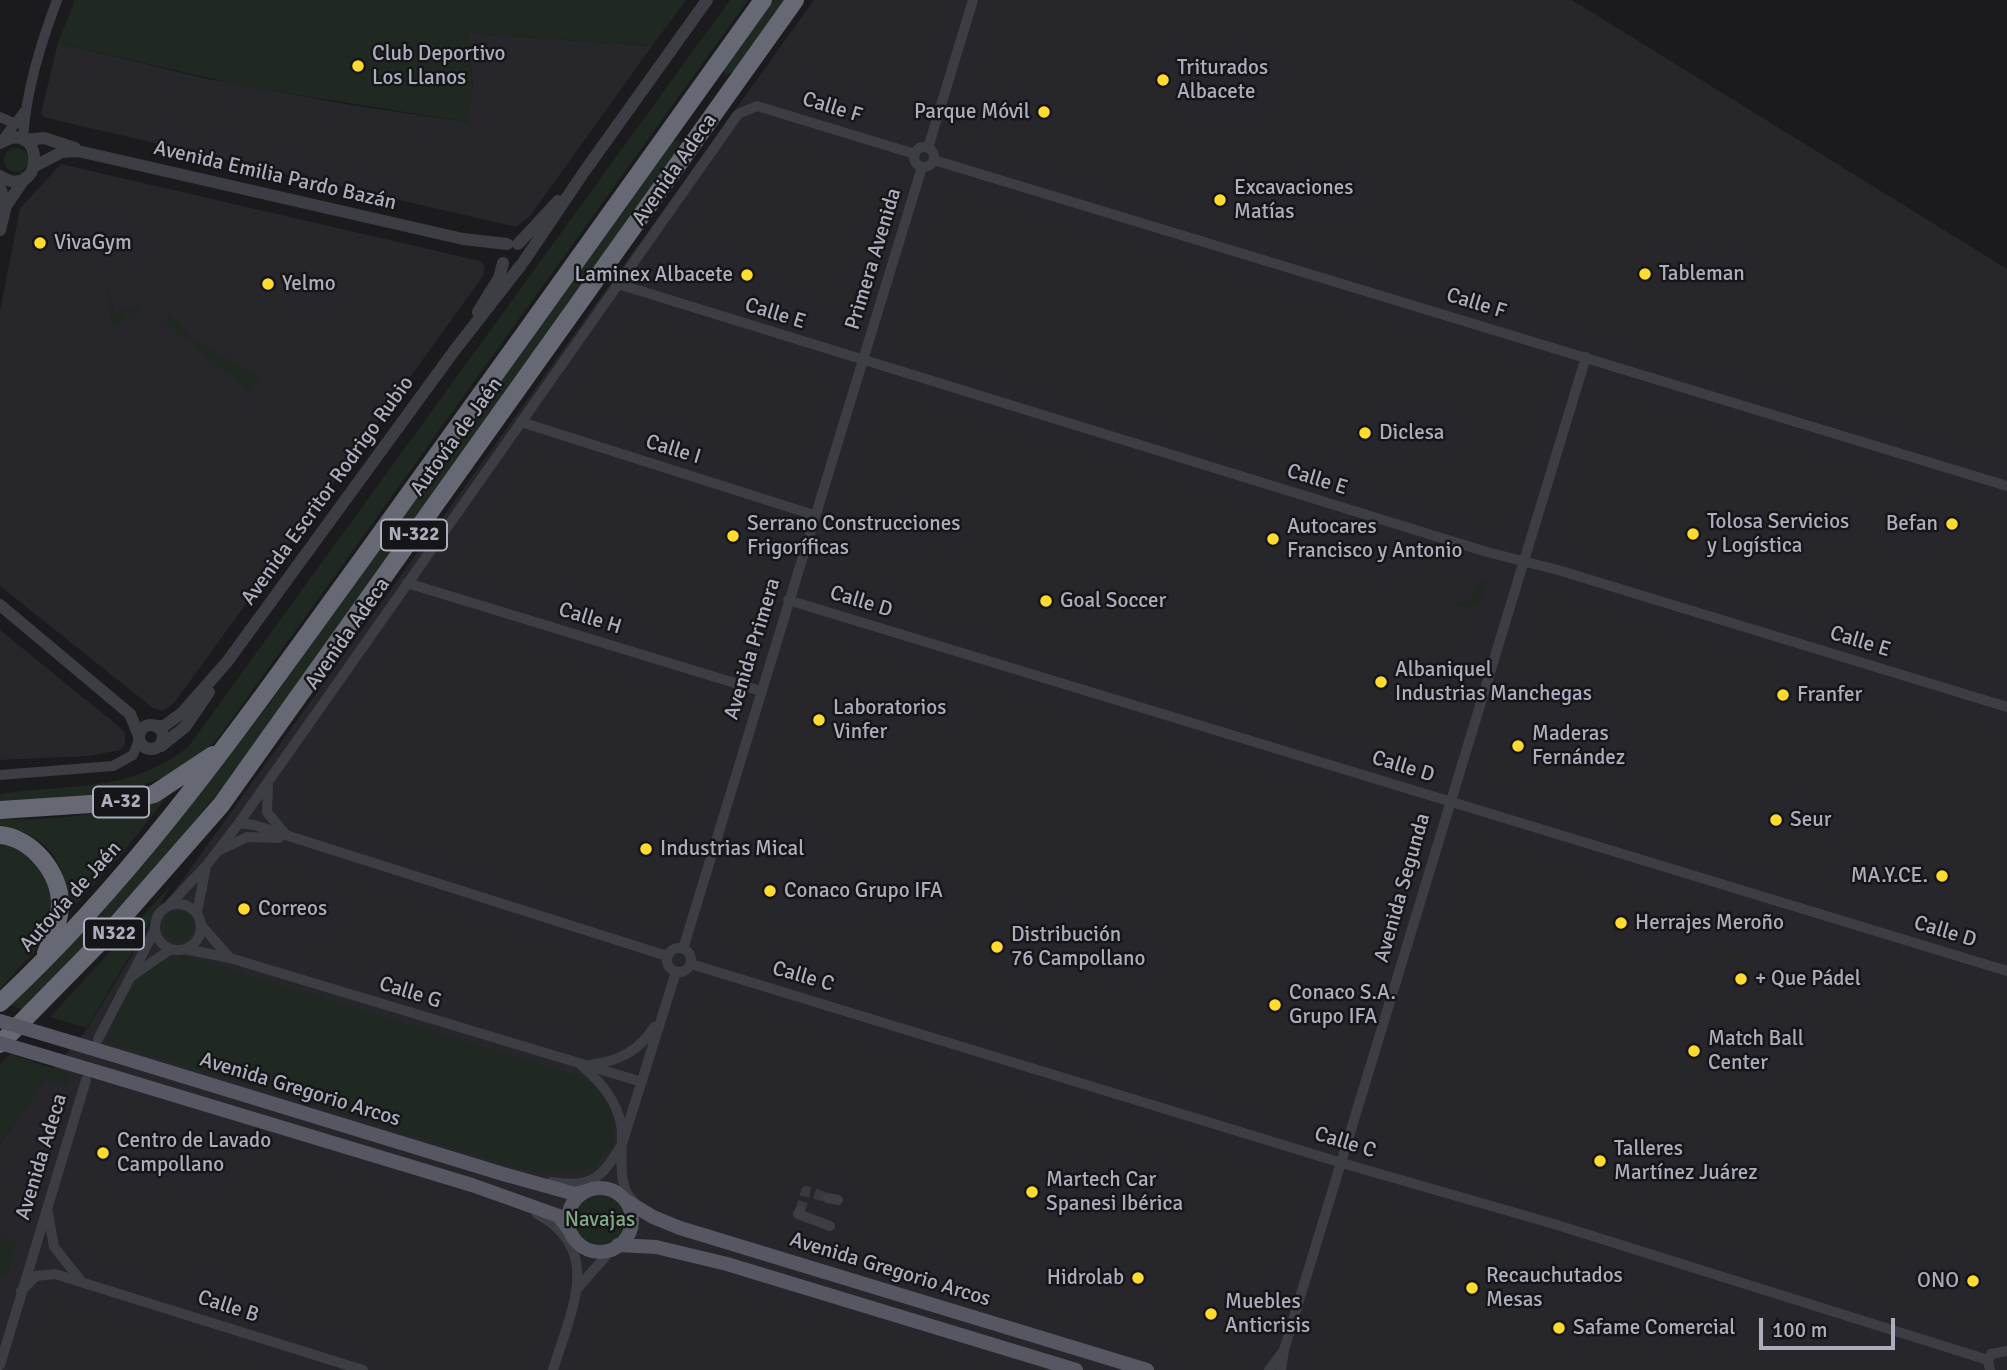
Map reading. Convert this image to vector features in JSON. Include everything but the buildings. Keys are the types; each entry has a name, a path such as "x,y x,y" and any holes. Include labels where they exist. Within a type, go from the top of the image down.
{"highway":[{"name":"Autovía de Jaén","path":"0,1003 41,965 113,888 228,745 762,0"},
{"name":"Autovía de Jaén","path":"0,1043 108,934 221,805 795,0"},
{"name":"A-32","path":"0,810 121,802 154,794 180,780 228,745"},
{"name":"N322","path":"0,1055 45,1010 175,866 221,805"},
{"path":"0,835 20,841 32,849 45,863 58,891 60,904 55,933 41,965"}],"main road":[{"name":"Avenida Gregorio Arcos","path":"0,1021 503,1174 575,1194 592,1186"},
{"name":"Avenida Gregorio Arcos","path":"0,1043 472,1185 559,1216 574,1241"},
{"path":"592,1186 624,1194 631,1211 627,1236 615,1247 592,1251 574,1241 569,1210 575,1200 592,1186"},
{"name":"Avenida Gregorio Arcos","path":"624,1194 644,1212 704,1235 1147,1370"},
{"name":"Avenida Gregorio Arcos","path":"615,1247 645,1245 727,1264 1076,1370"}],"street":[{"path":"0,230 6,206 35,166 33,149 24,140 24,112 40,45 57,0"},
{"name":"Avenida Escritor Rodrigo Rubio","path":"160,746 185,727 227,662 460,343 546,232 584,172 707,0"},
{"path":"928,148 973,0"},
{"name":"Calle F","path":"738,114 757,106 915,154"},
{"path":"0,142 24,112"},
{"name":"Avenida Adeca","path":"169,905 206,866 239,823 738,114"},
{"path":"0,117 16,124"},
{"name":"Avenida Emilia Pardo Bazán","path":"0,142 12,138 44,138 72,145 78,151"},
{"path":"921,148 928,148 933,151 934,159 930,166 922,167 915,161 915,154 921,148"},
{"name":"Avenida Emilia Pardo Bazán","path":"35,166 62,152 78,151 463,239 513,244"},
{"name":"Calle F","path":"934,159 2007,486"},
{"name":"Primera Avenida","path":"864,362 922,167"},
{"name":"Avenida Escritor Rodrigo Rubio","path":"513,244 584,172"},
{"path":"0,176 15,181 25,178"},
{"path":"0,187 6,206"},
{"name":"Avenida Emilia Pardo Bazán","path":"463,239 502,261"},
{"path":"513,244 526,253 523,263 510,267 502,261 502,250 513,244"},
{"name":"Avenida Escritor Rodrigo Rubio","path":"460,343 499,278 502,261"},
{"name":"Calle E","path":"618,284 864,362 2007,707"},
{"name":"Avenida Segunda","path":"1281,1370 1284,1350 1449,801 1586,357"},
{"name":"Avenida Primera","path":"683,948 814,514 864,362"},
{"name":"Calle I","path":"521,422 814,514"},
{"name":"Calle H","path":"407,583 761,691"},
{"name":"Calle D","path":"788,600 2007,971"},
{"path":"0,605 130,714 154,725 164,735 160,746 148,749 139,738 130,714"},
{"name":"Avenida Escritor Rodrigo Rubio","path":"154,725 164,726 182,713 227,662"},
{"path":"0,775 113,766 133,755 142,729 154,725"},
{"path":"270,779 265,802 267,812 276,827 294,840"},
{"path":"239,823 254,825 294,840 667,956"},
{"path":"239,823 254,836"},
{"path":"214,854 239,840 254,836 294,840"},
{"name":"Avenida Adeca","path":"197,912 206,866"},
{"path":"98,1039 155,930 159,914 169,905 184,904 197,912 201,925 230,958"},
{"path":"155,930 163,944 172,949 185,949 195,942 201,925"},
{"path":"683,948 690,955 691,964 685,971 676,972 667,964 667,956 672,950 683,948"},
{"path":"132,976 172,949"},
{"name":"Calle G","path":"185,949 230,958 642,1082"},
{"name":"Calle C","path":"691,964 1342,1163 1554,1224 1989,1365"},
{"path":"592,1186 622,1144 676,972"},
{"name":"Calle G","path":"582,1065 615,1060 632,1052 650,1035 665,1008"},
{"name":"Calle G","path":"582,1065 612,1098 620,1121 622,1144"},
{"name":"Avenida Adeca","path":"0,1365 86,1080"},
{"path":"622,1144 624,1194"},
{"path":"48,1203 54,1247 82,1282"},
{"path":"800,1211 798,1214 830,1226"},
{"path":"553,1370 577,1289 574,1241"},
{"path":"577,1289 615,1247"},
{"name":"Calle B","path":"21,1291 36,1276 44,1273 82,1282 363,1370"},
{"path":"1989,1365 1996,1351 2007,1349"},
{"name":"Avenida Segunda","path":"1269,1370 1284,1350"}],"shaded area":[{"path":"814,0 1572,0 2007,269 2007,1370 0,1370 0,1144 45,1079 87,1029 150,925"},
{"path":"468,33 652,46 530,216 516,227 77,125 44,117 41,113 58,43 208,79 351,105 466,122 473,86"},
{"path":"61,164 480,261 485,266 483,276 326,494 174,703 163,711 153,708 0,586 0,311 20,208"},
{"path":"0,630 117,725 125,733 125,745 120,750 89,756 0,760"}],"green space":[{"name":"Club Deportivo Los Llanos","path":"75,0 686,0 652,46 468,33 473,86 467,122 243,86 58,43"},
{"path":"730,0 748,0 215,742 183,767 134,788 82,797 0,803 0,794 120,780 166,762 188,747"},
{"path":"769,0 785,0 733,72 725,75 723,66"},
{"path":"679,139 680,148 242,762 136,889 24,1010 7,1005 173,827 267,707 670,142"},
{"path":"16,148 27,155 28,160 21,171 16,172 5,165 4,160 11,149"},
{"path":"106,285 115,313 138,307 137,303 142,307 136,315 128,311 119,325 112,327"},
{"path":"170,312 191,338 260,378 250,392 165,322"},
{"path":"1485,581 1479,603 1469,609 1453,604 1470,601 1476,584"},
{"path":"172,790 125,850 70,911 64,877 52,853 32,837 0,825 0,819 68,817 112,810"},
{"path":"0,840 12,843 41,864 55,899 46,939 0,989"},
{"path":"172,884 87,1028 50,1017"},
{"path":"179,911 190,915 194,926 190,937 179,941 168,937 164,926 168,915"},
{"path":"185,956 582,1077 599,1091 610,1107 614,1126 613,1148 607,1149 595,1169 532,1172 107,1042 118,1013 144,974 169,959"},
{"path":"10,1054 71,1074 68,1085 45,1079 0,1144 0,1064"},
{"name":"Navajas","path":"600,1194 610,1196 618,1202 624,1210 624,1230 618,1238 610,1244 600,1246 590,1244 582,1238 576,1230 574,1220 576,1210 582,1202 590,1196"},
{"path":"0,1238 17,1243 7,1275 0,1273"}],"tunnel":[{"path":"800,1211 806,1191 828,1198"}],"place":[{"name":"Club Deportivo Los Llanos","path":"358,66"},
{"name":"Triturados Albacete","path":"1163,80"},
{"name":"Parque Móvil","path":"1044,112"},
{"name":"Excavaciones Matías","path":"1220,200"},
{"name":"VivaGym","path":"40,243"},
{"name":"Tableman","path":"1645,274"},
{"name":"Laminex Albacete","path":"747,275"},
{"name":"Yelmo","path":"268,284"},
{"name":"Diclesa","path":"1365,433"},
{"name":"Befan","path":"1952,524"},
{"name":"Tolosa Servicios y Logística","path":"1693,534"},
{"name":"Serrano Construcciones Frigoríficas","path":"733,536"},
{"name":"Autocares Francisco y Antonio","path":"1273,539"},
{"name":"Goal Soccer","path":"1046,601"},
{"name":"Albaniquel Industrias Manchegas","path":"1381,682"},
{"name":"Franfer","path":"1783,695"},
{"name":"Laboratorios Vinfer","path":"819,720"},
{"name":"Maderas Fernández","path":"1518,746"},
{"name":"Seur","path":"1776,820"},
{"name":"Industrias Mical","path":"646,849"},
{"name":"MA.Y.CE.","path":"1942,876"},
{"name":"Conaco Grupo IFA","path":"770,891"},
{"name":"Correos","path":"244,909"},
{"name":"Herrajes Meroño","path":"1621,923"},
{"name":"Distribución 76 Campollano","path":"997,947"},
{"name":"+ Que Pádel","path":"1741,979"},
{"name":"Conaco S.A. Grupo IFA","path":"1275,1005"},
{"name":"Match Ball Center","path":"1694,1051"},
{"name":"Centro de Lavado Campollano","path":"103,1153"},
{"name":"Talleres Martínez Juárez","path":"1600,1161"},
{"name":"Martech Car Spanesi Ibérica","path":"1032,1192"},
{"name":"Hidrolab","path":"1138,1278"},
{"name":"ONO","path":"1973,1281"},
{"name":"Recauchutados Mesas","path":"1472,1288"},
{"name":"Muebles Anticrisis","path":"1211,1314"},
{"name":"Safame Comercial","path":"1559,1328"}]}
